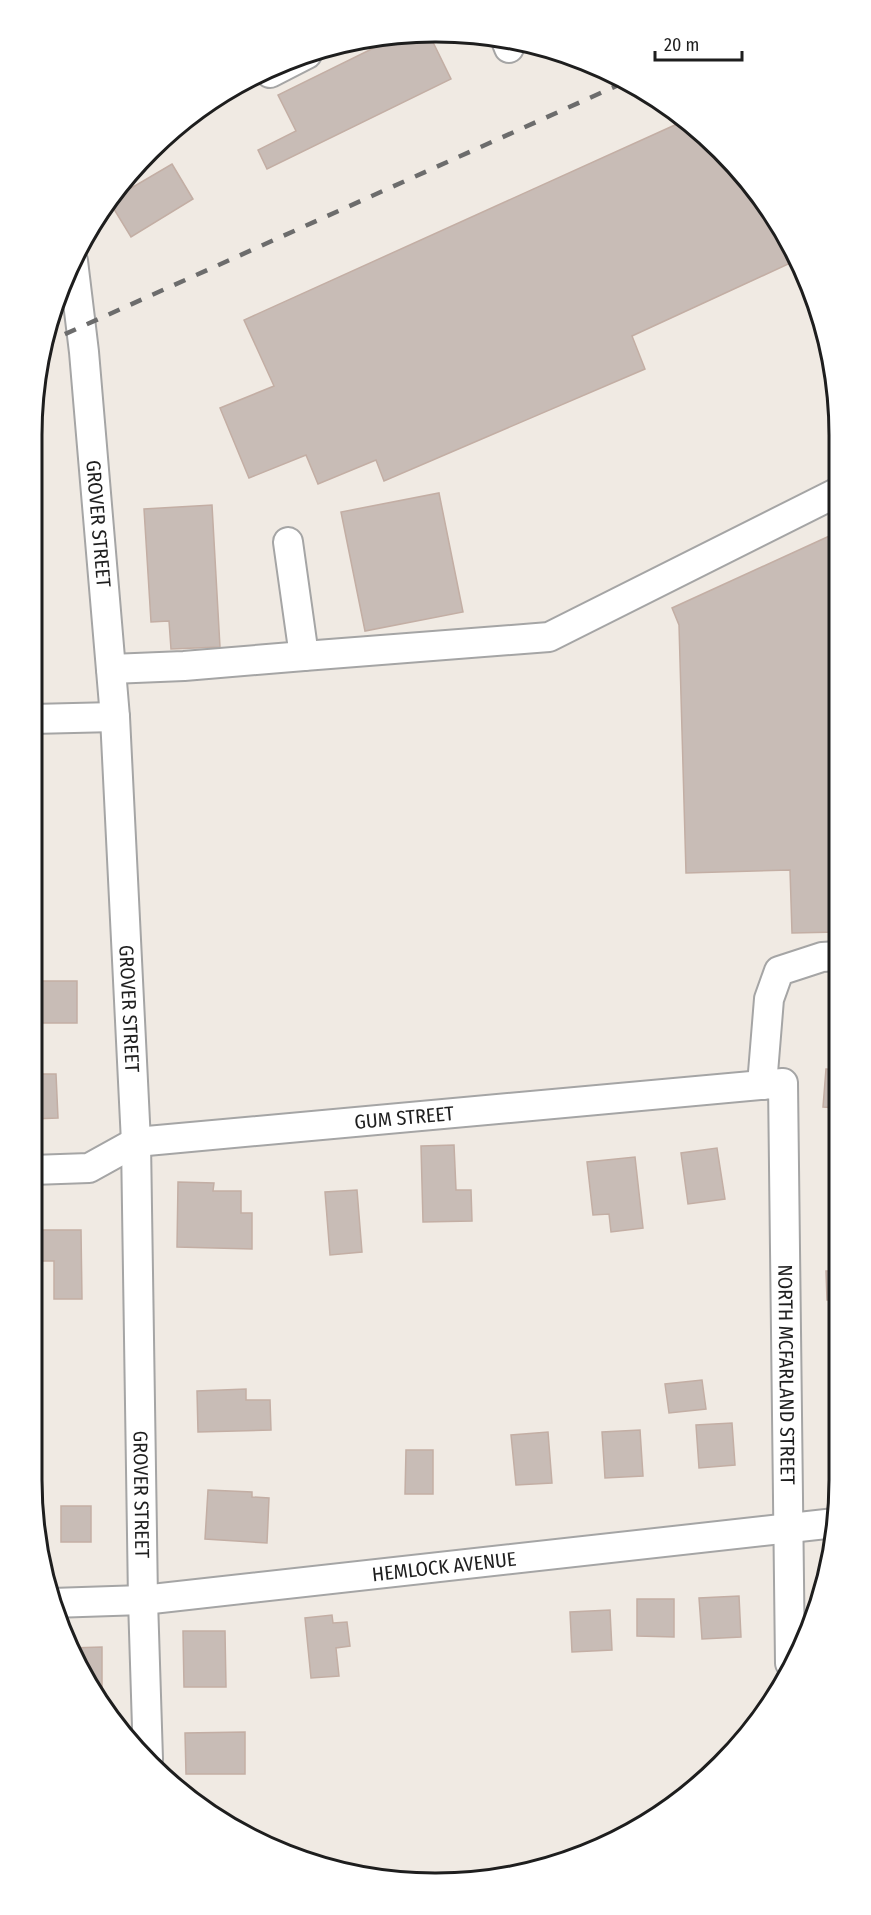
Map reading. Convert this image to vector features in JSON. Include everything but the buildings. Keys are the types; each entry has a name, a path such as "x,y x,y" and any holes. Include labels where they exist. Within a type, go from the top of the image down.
{"street":[{"name":"GROVER STREET","path":"75,278 84,352 115,717 136,1142 143,1600 148,1748"},
{"path":"111,669 184,666 549,637 829,497"},
{"path":"288,542 304,656"},
{"path":"42,719 115,717"},
{"name":"NORTH MCFARLAND STREET","path":"790,1650 789,1528 769,999 779,971 829,957"},
{"name":"GUM STREET","path":"42,1170 88,1168 136,1142 772,1084"},
{"name":"HEMLOCK AVENUE","path":"62,1603 143,1600 827,1524"}],"railway":[{"path":"54,339 616,86"}]}
